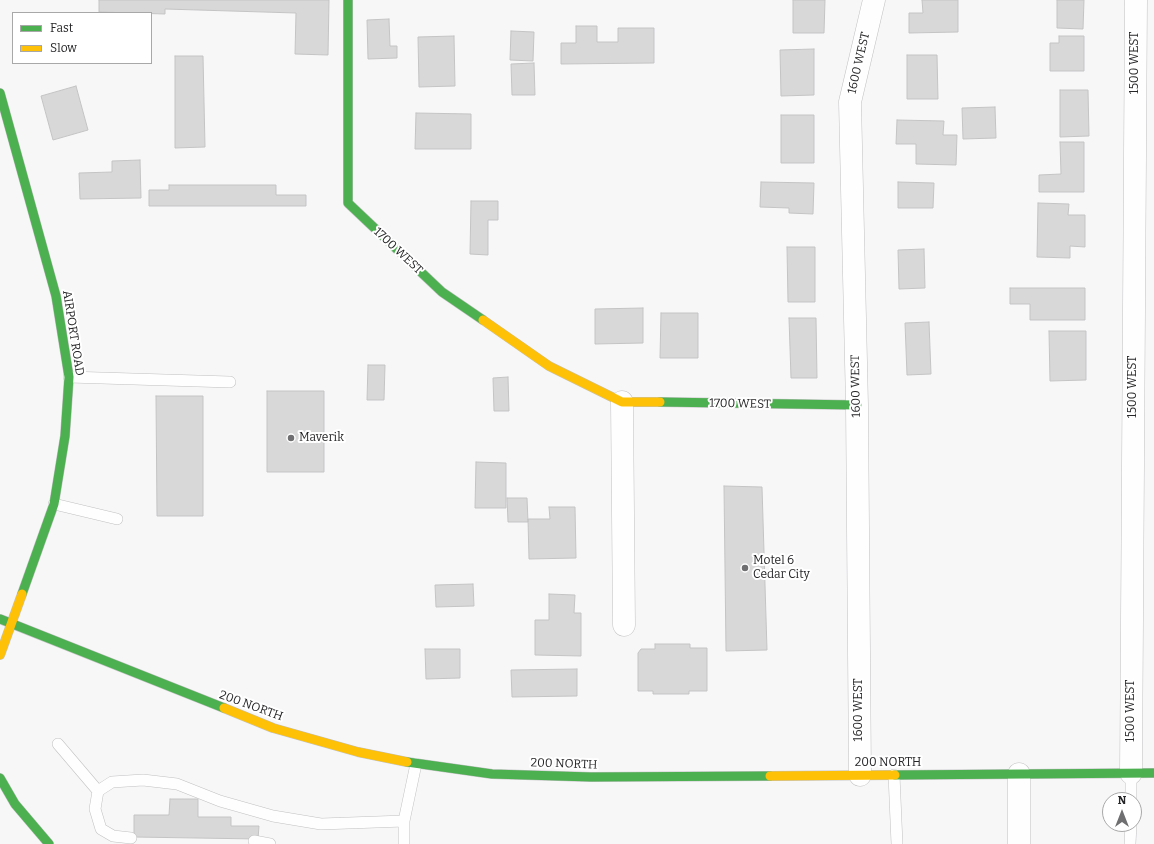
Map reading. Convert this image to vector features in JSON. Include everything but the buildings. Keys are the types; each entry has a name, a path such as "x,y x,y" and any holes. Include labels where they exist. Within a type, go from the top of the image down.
{"street":[{"name":"1700 WEST","path":"348,0 348,203 442,292 549,366 622,402 857,405"},
{"name":"1600 WEST","path":"860,775 857,405 850,102 874,0"},
{"name":"1500 WEST","path":"1131,773 1136,0"},
{"name":"AIRPORT ROAD","path":"0,92 56,296 69,377 65,436 54,504 0,655"},
{"path":"622,402 624,625"},
{"name":"200 NORTH","path":"0,619 273,728 358,752 416,764 492,774 591,777 1154,773"},
{"path":"1018,774 1019,844"},
{"path":"0,778 15,804 49,844"}],"lane":[{"path":"69,377 230,382"},
{"path":"54,504 117,519"},
{"path":"58,744 98,790 95,809 101,829 113,836 131,838"},
{"path":"404,844 404,821 416,764"},
{"path":"1131,773 1131,792"},
{"path":"894,775 897,844"},
{"path":"98,790 112,782 143,780 177,784 220,801 280,818 321,824 404,821"},
{"path":"1130,844 1131,832"},
{"path":"254,841 270,844"}],"traffic: fast":[{"path":"348,0 348,203 442,292 483,320"},
{"path":"0,93 56,296 69,377 65,436 54,504 22,594"},
{"path":"660,402 857,405"},
{"path":"0,619 224,708"},
{"path":"407,762 492,774 591,777 770,776"},
{"path":"895,775 1154,773"},
{"path":"0,778 15,804 49,844"}],"traffic: slow":[{"path":"483,320 549,366 622,402 660,402"},
{"path":"0,655 22,594"},
{"path":"224,708 273,728 358,752 407,762"},
{"path":"770,776 895,775"}],"place":[{"name":"Maverik","path":"291,438"},
{"name":"Motel 6 Cedar City","path":"745,568"}]}
